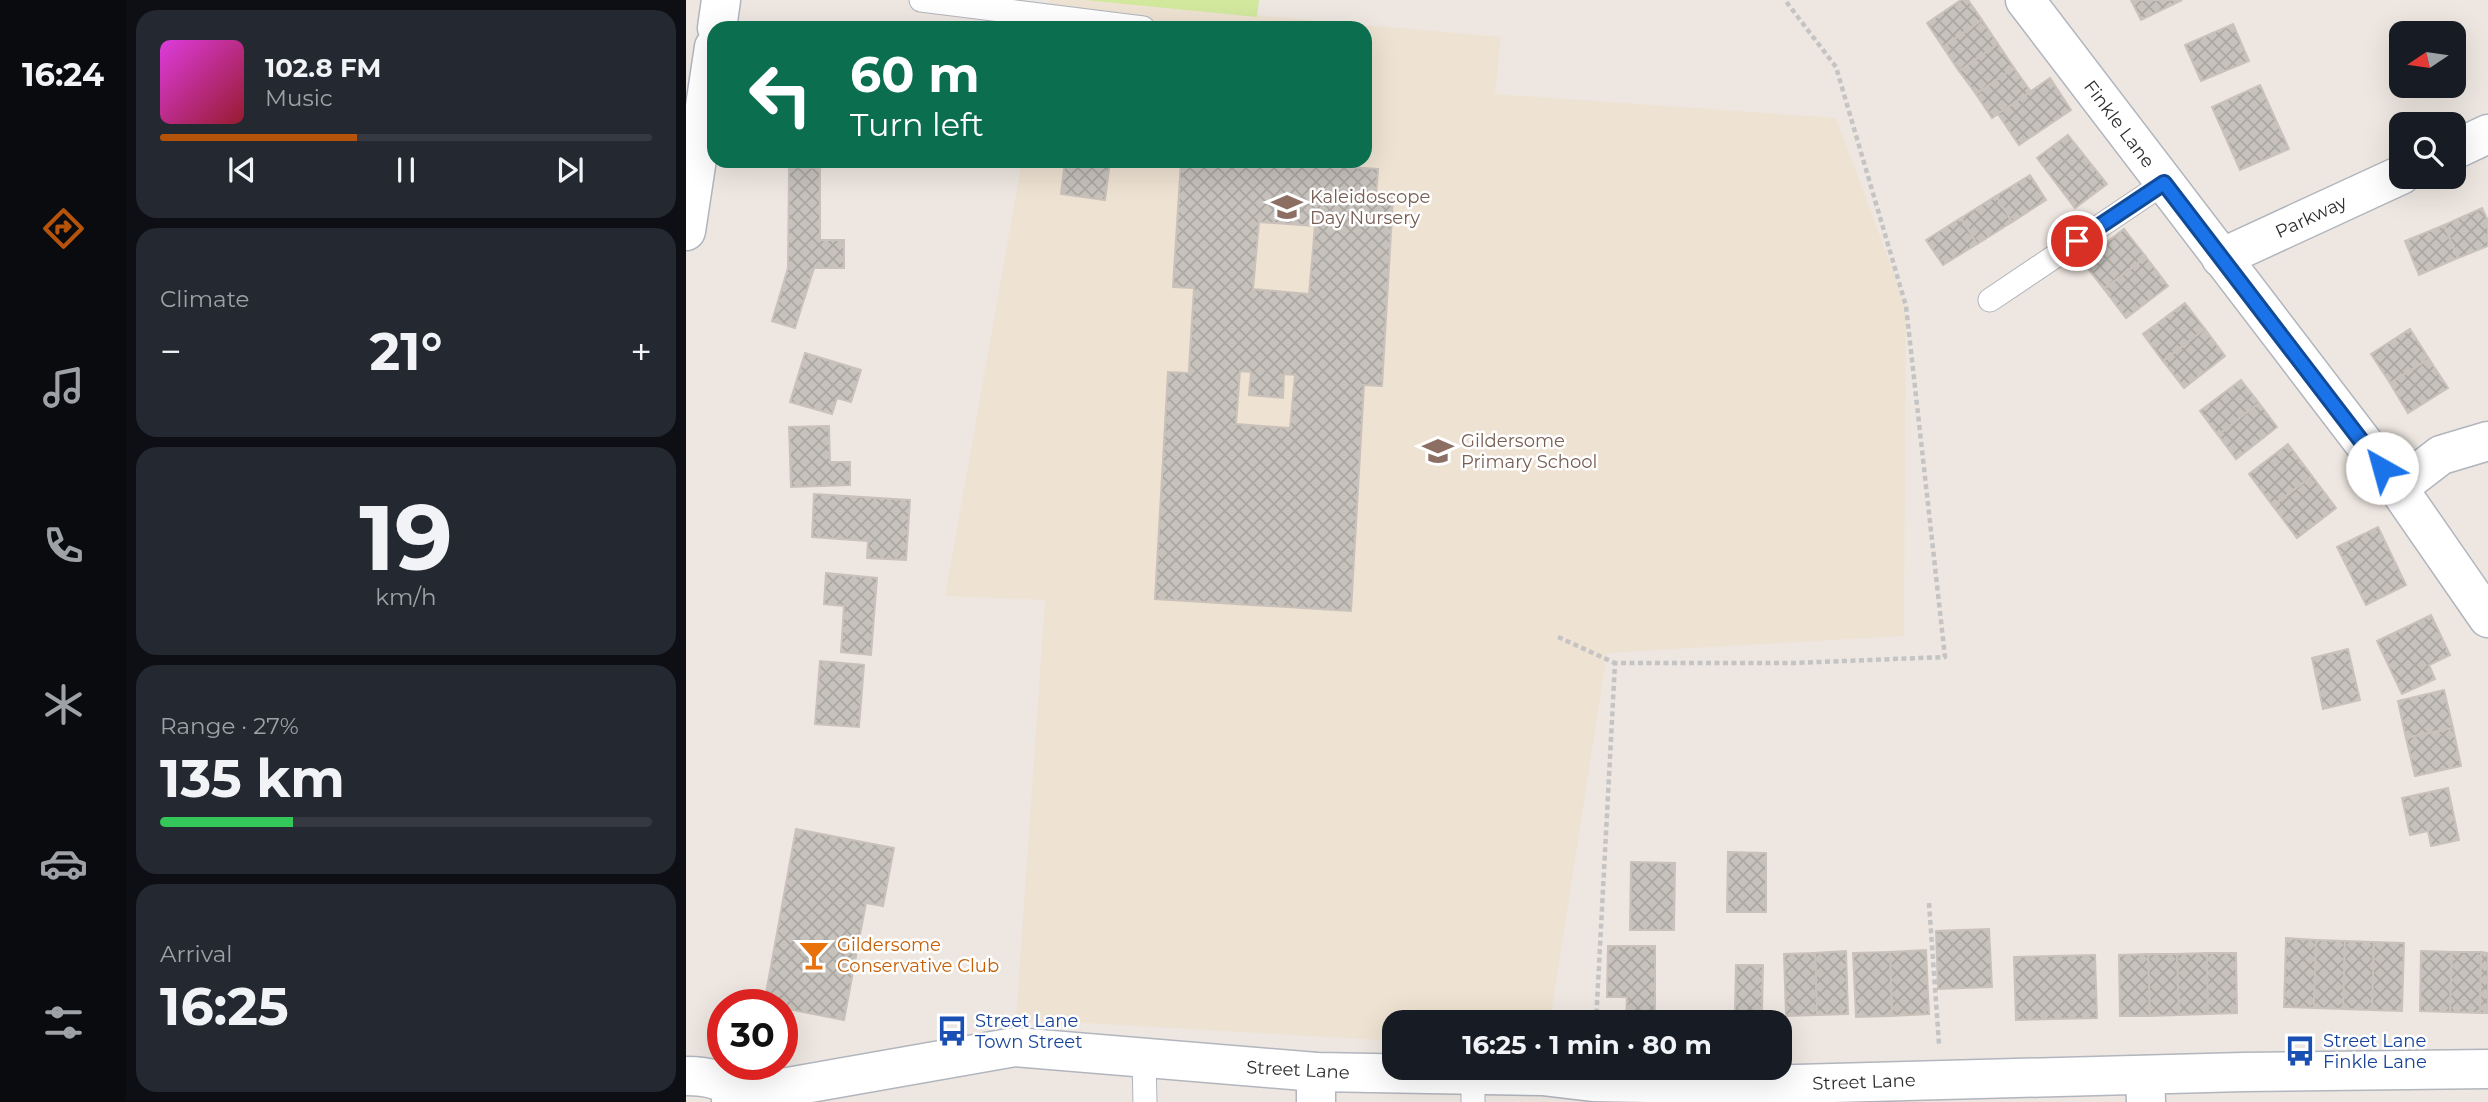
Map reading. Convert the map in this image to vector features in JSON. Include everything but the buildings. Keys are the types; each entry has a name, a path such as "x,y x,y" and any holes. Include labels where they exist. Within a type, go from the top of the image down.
{"street":[{"path":"718,21 721,0"},
{"name":"Finkle Lane","path":"2025,0 2398,488 2488,618"},
{"path":"686,231 707,93"},
{"path":"2466,144 2488,134"},
{"name":"Parkway","path":"2221,258 2389,181"},
{"path":"2398,488 2441,455 2488,441"},
{"name":"Street Lane","path":"686,1076 708,1076 726,1082 737,1099 1015,1047 1144,1059 1316,1087 1473,1088 1542,1076 1667,1093 1759,1093 1942,1079 2146,1089 2488,1069"}],"lane":[{"path":"921,0 1088,21"},
{"path":"1990,300 2164,183"},
{"path":"1144,1059 1145,1102"}],"path":[{"path":"1558,637 1615,663 1794,663 1945,657 1906,306 1836,67 1785,0"},
{"path":"1597,1010 1615,663"},
{"path":"1929,902 1942,1079"}],"shaded area":[{"name":"Gildersome Primary School","path":"1050,0 1085,0 1321,21 1046,21"},
{"name":"Gildersome Primary School","path":"1372,26 1501,37 1495,94 1836,118 1906,306 1904,636 1607,653 1552,1010 1382,1010 1382,1040 1016,1019 1045,600 945,596 1021,168 1372,168"}],"green space":[{"path":"1085,0 1259,0 1257,17"}],"place":[{"name":"Kaleidoscope Day Nursery","path":"1287,207"},
{"name":"Gildersome Primary School","path":"1438,451"},
{"name":"Gildersome Conservative Club","path":"814,955"},
{"name":"Street Lane Town Street","path":"952,1031"},
{"name":"Street Lane Finkle Lane","path":"2300,1051"}],"route":[{"path":"2077,241 2164,183 2382,468"}]}
